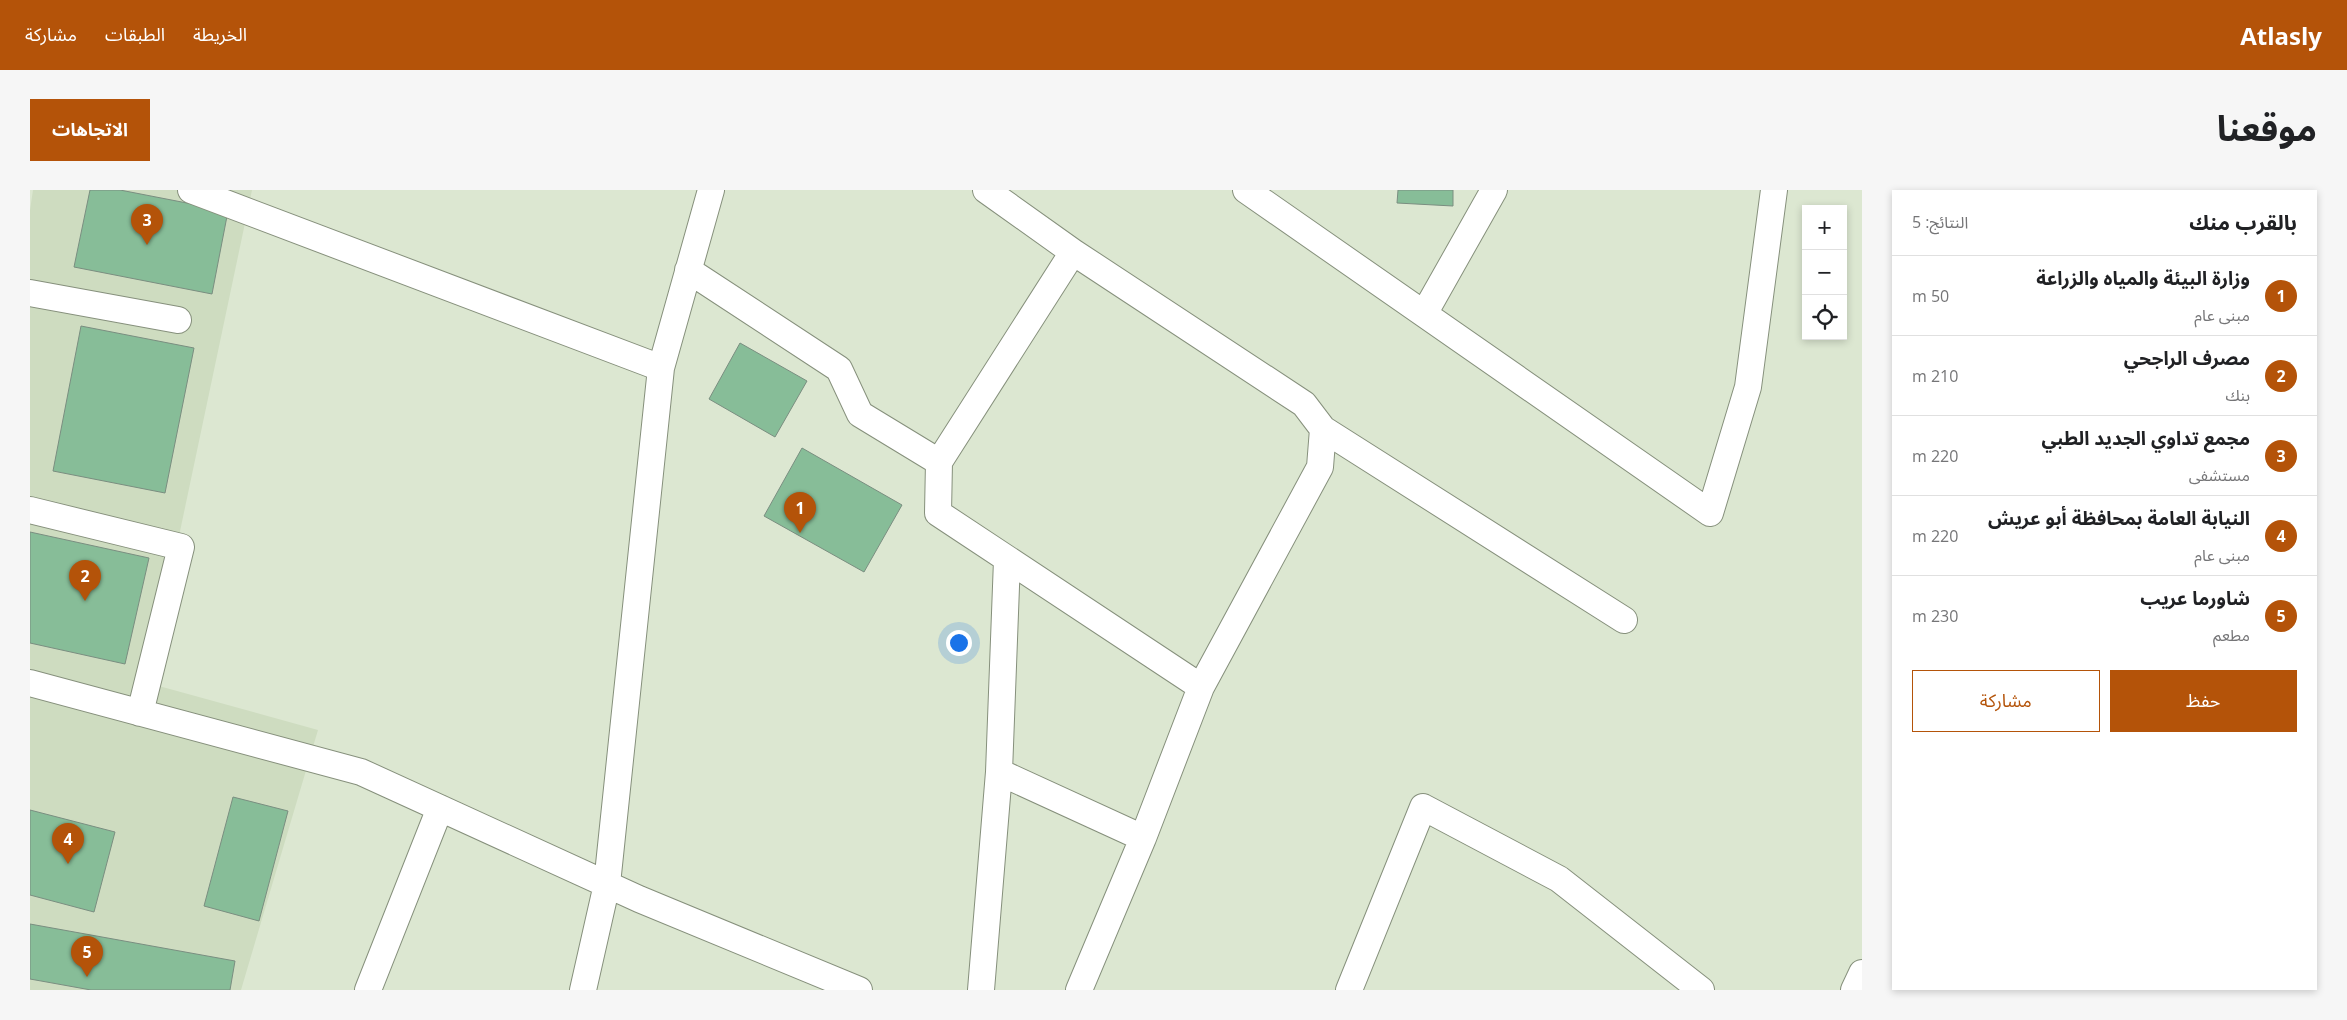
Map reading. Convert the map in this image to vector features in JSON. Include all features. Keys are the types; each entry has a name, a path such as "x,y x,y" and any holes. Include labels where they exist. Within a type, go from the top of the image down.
{"street":[{"path":"191,190 661,368"},
{"path":"583,990 607,884 661,368 711,190"},
{"path":"986,190 1073,252 1304,404 1323,429 1624,620"},
{"path":"1246,190 1710,513 1748,387 1774,190"},
{"path":"1424,314 1494,190"},
{"path":"1073,252 939,462 938,513 1006,560 1201,687"},
{"path":"688,270 839,369 860,414 939,462"},
{"path":"30,293 178,320"},
{"path":"1079,990 1143,838 1201,687 1320,467 1323,429"},
{"path":"30,510 181,547 140,713"},
{"path":"981,990 999,772 1006,560"},
{"path":"30,683 361,772 607,884 859,990"},
{"path":"999,772 1143,838"},
{"path":"1349,990 1424,807 1559,879 1701,990"},
{"path":"368,990 440,808"},
{"path":"1854,990 1862,973"}],"shaded area":[{"path":"33,190 252,190 148,683 318,730 241,990 30,990 30,210"}],"building":[{"path":"90,190 120,190 228,211 212,294 74,267"},
{"path":"1398,190 1453,190 1453,206 1397,203"},
{"path":"81,326 194,348 165,493 53,471"},
{"path":"740,343 807,381 775,437 709,399"},
{"path":"802,448 902,505 864,572 764,516"},
{"path":"30,532 149,558 125,664 30,643"},
{"path":"233,797 288,811 259,921 204,906"},
{"path":"30,810 115,832 94,912 30,895"},
{"path":"30,924 235,961 230,990 91,990 30,979"}],"place":[{"name":"مجمع تداوي الجديد الطبي","path":"147,245"},
{"name":"وزارة البيئة والمياه والزراعة","path":"800,533"},
{"name":"مصرف الراجحي","path":"85,601"},
{"name":"النيابة العامة بمحافظة أبو عريش","path":"68,864"},
{"name":"شاورما عريب","path":"87,977"}]}
